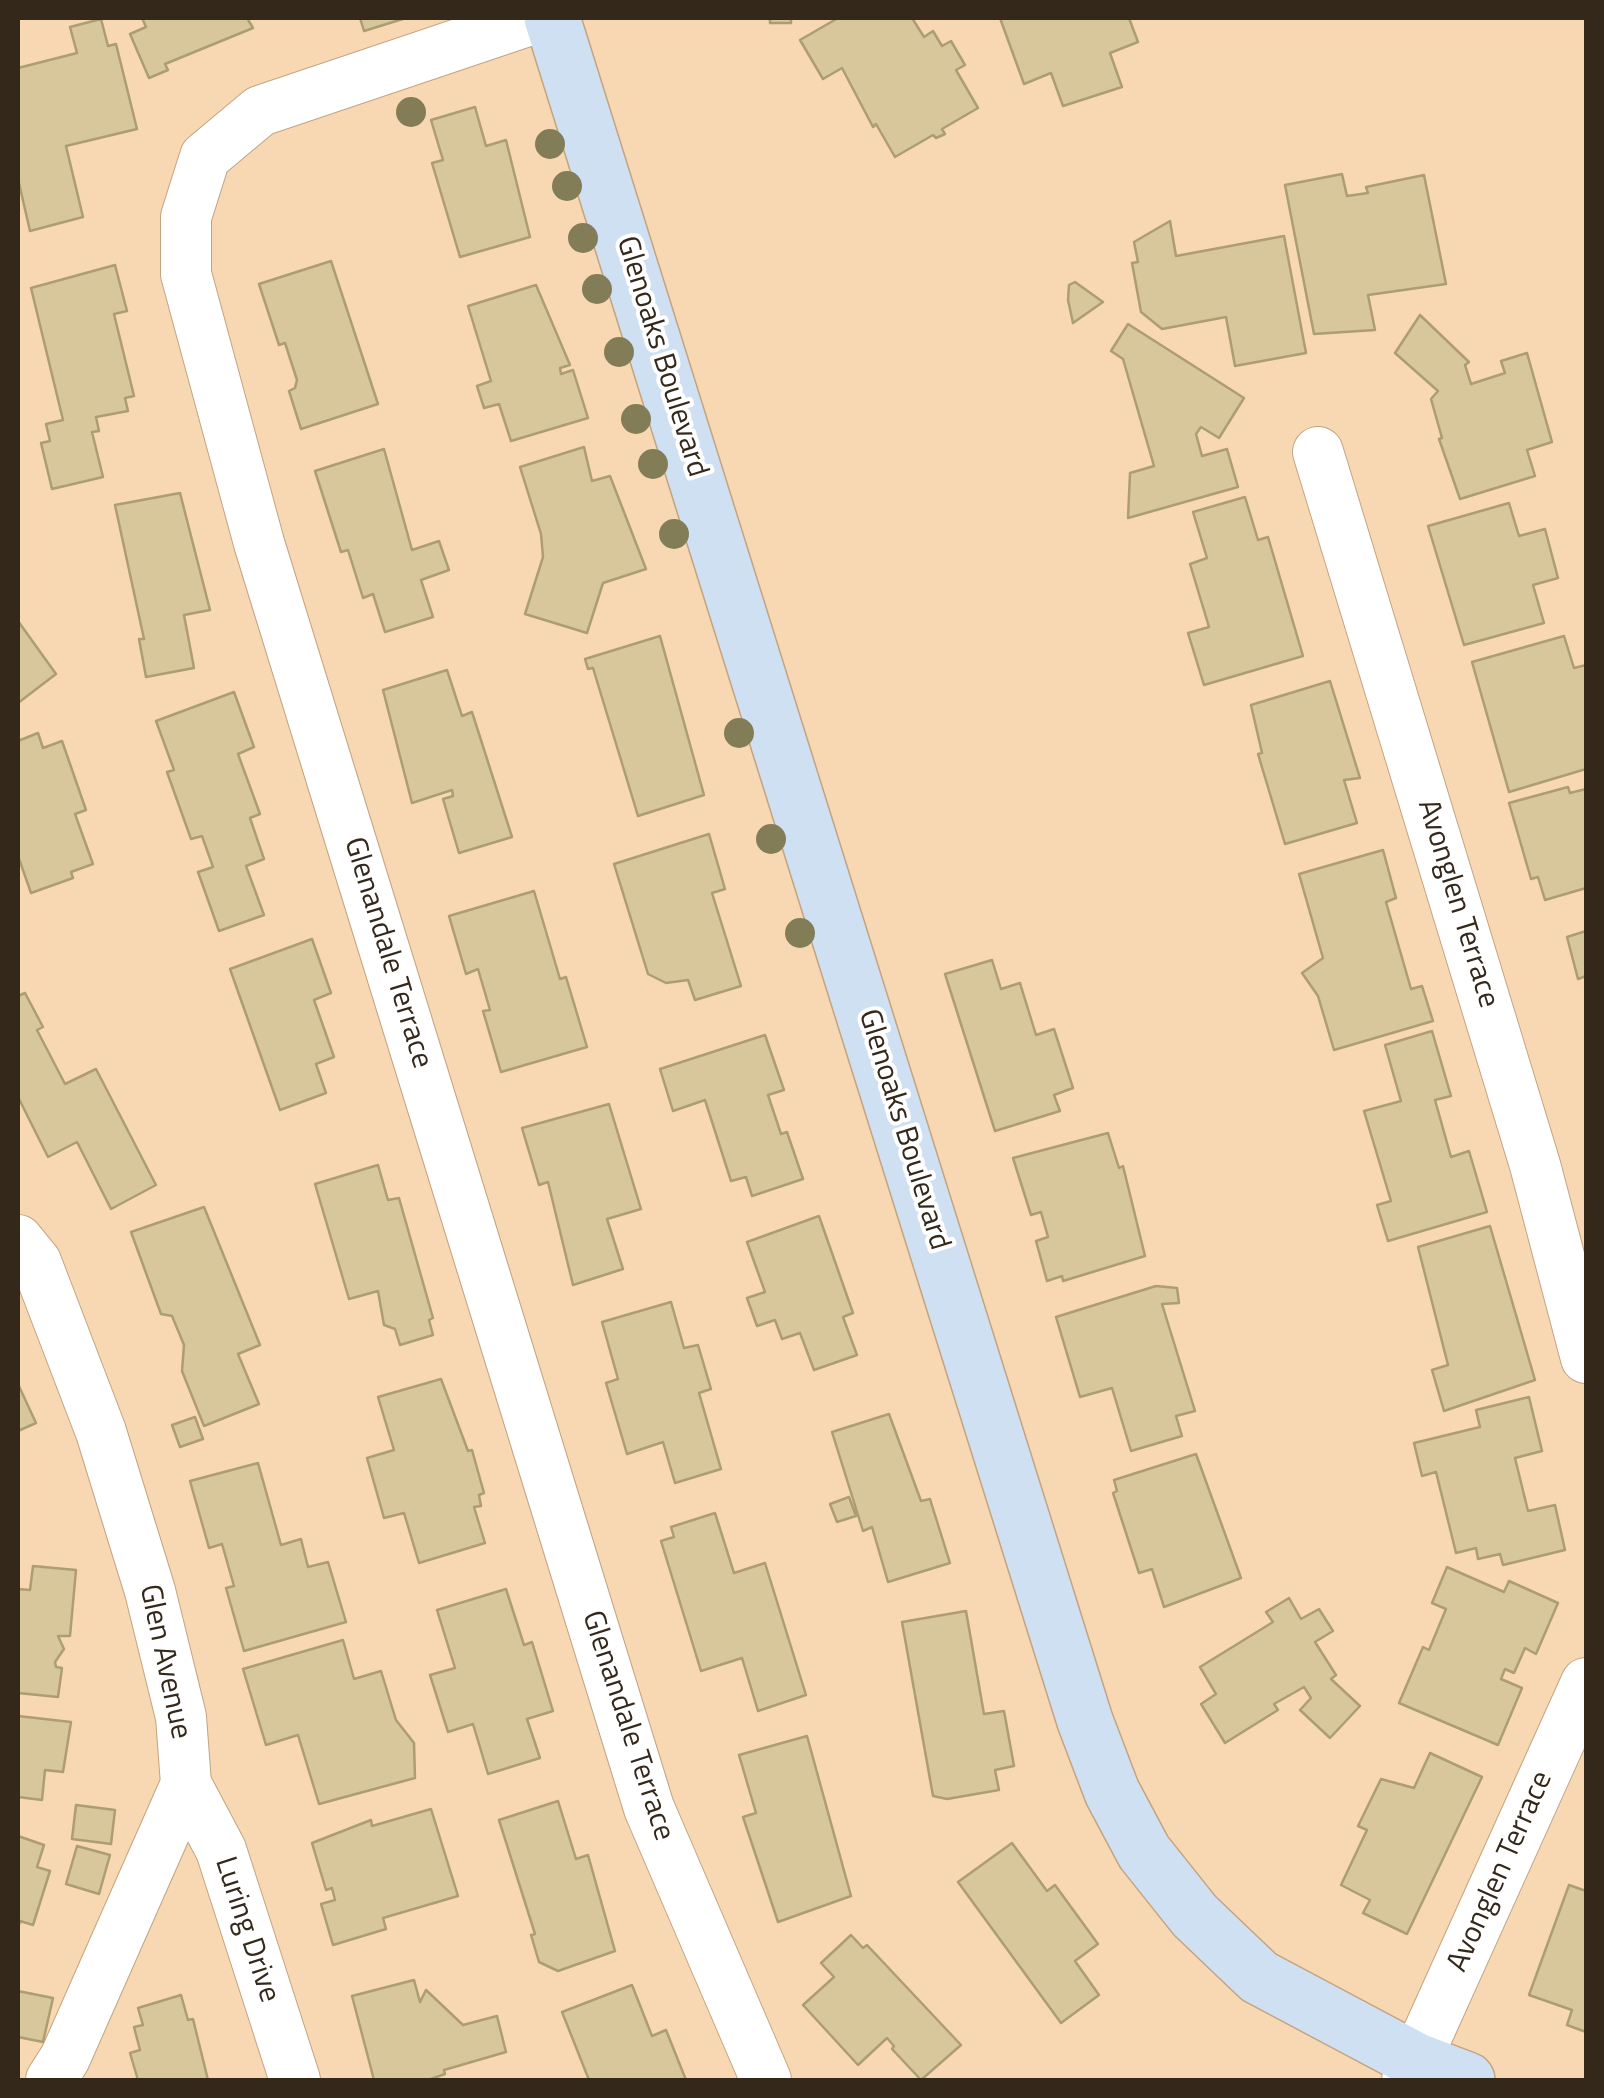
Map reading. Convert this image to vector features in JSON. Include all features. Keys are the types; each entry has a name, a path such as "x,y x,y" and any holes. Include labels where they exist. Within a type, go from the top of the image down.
{"street":[{"name":"Glenandale Terrace","path":"536,18 260,111 206,157 186,217 186,274 258,544 649,1808 766,2080"},
{"name":"Glenoaks Boulevard","path":"552,18 1085,1721 1112,1792 1144,1852 1195,1916 1258,1976 1412,2071 1467,2080"},
{"name":"Avonglen Terrace","path":"1318,452 1536,1164 1586,1358"},
{"name":"Glen Avenue","path":"18,1240 36,1262 101,1432 150,1591 180,1717 186,1784 73,2041 50,2080"},
{"name":"Avonglen Terrace","path":"1412,2071 1586,1683"},
{"name":"Luring Drive","path":"186,1784 221,1850 295,2080"}],"building":[{"path":"142,18 247,18 253,28 165,64 168,70 149,78 130,34 146,27"},
{"path":"360,18 406,18 364,31"},
{"path":"770,18 791,18 791,23 770,23"},
{"path":"838,18 912,18 924,37 933,31 942,46 951,41 965,65 956,70 978,108 942,129 945,134 936,138 933,135 895,157 876,124 873,127 842,68 823,79 800,40"},
{"path":"1000,18 1129,18 1138,42 1110,53 1122,87 1063,106 1051,73 1024,84"},
{"path":"101,19 108,46 116,44 137,129 66,146 83,217 30,231 18,179 18,68 77,53 70,27"},
{"path":"475,107 486,146 506,140 530,237 460,257 432,163 443,160 431,120"},
{"path":"1342,174 1347,196 1368,193 1366,187 1424,175 1446,284 1368,295 1375,330 1314,334 1285,185"},
{"path":"1170,221 1176,256 1284,236 1306,353 1235,366 1226,317 1162,329 1141,312 1132,263 1138,262 1134,242"},
{"path":"331,261 378,404 301,429 289,391 295,388 297,380 285,343 279,345 259,284"},
{"path":"115,265 127,311 114,314 134,396 125,398 128,411 96,417 99,431 92,432 103,477 52,489 41,443 50,441 46,424 63,420 31,288"},
{"path":"1075,282 1103,302 1073,323 1068,300 1069,285"},
{"path":"536,285 570,365 560,368 561,374 573,370 588,418 511,441 499,404 484,408 477,386 491,381 468,306"},
{"path":"1420,315 1469,362 1465,365 1471,384 1505,373 1501,361 1527,353 1552,442 1527,450 1535,476 1460,499 1439,439 1442,438 1431,399 1438,391 1395,353"},
{"path":"1128,324 1244,398 1219,438 1201,427 1196,434 1202,456 1227,449 1238,487 1128,518 1130,473 1154,466 1123,359 1111,351"},
{"path":"584,447 592,481 610,476 646,569 603,583 587,633 525,614 543,557 541,534 520,467"},
{"path":"384,449 412,550 439,541 449,570 421,580 433,617 385,632 373,594 363,598 348,550 341,552 315,471"},
{"path":"180,493 210,610 184,615 194,668 146,677 139,639 144,639 115,505"},
{"path":"1245,497 1258,540 1268,537 1303,656 1204,685 1188,633 1209,627 1190,564 1207,558 1193,512"},
{"path":"1509,503 1519,536 1545,529 1558,578 1533,585 1544,623 1464,645 1428,526"},
{"path":"18,621 56,674 18,703"},
{"path":"660,636 704,795 638,816 593,668 588,669 585,659"},
{"path":"1564,636 1574,668 1586,665 1586,769 1509,792 1472,662"},
{"path":"447,670 462,716 472,712 512,837 459,853 443,799 453,796 452,790 412,803 383,690"},
{"path":"1330,681 1360,778 1344,780 1357,823 1285,844 1258,754 1262,753 1251,705"},
{"path":"234,692 254,747 238,754 260,814 250,818 264,859 246,866 264,915 219,931 198,872 213,867 202,836 191,839 167,772 174,770 156,721"},
{"path":"38,733 43,748 62,741 86,810 75,814 93,864 71,872 73,878 31,893 18,856 18,741"},
{"path":"1568,787 1570,793 1586,789 1586,888 1545,900 1538,877 1531,879 1509,803"},
{"path":"709,834 725,889 712,893 741,986 695,1000 688,980 666,983 648,974 614,864"},
{"path":"1383,850 1396,898 1386,902 1411,989 1422,986 1433,1021 1334,1050 1318,996 1302,973 1323,958 1299,874"},
{"path":"534,891 560,979 566,977 587,1047 501,1072 483,1011 490,1010 478,969 466,974 449,916"},
{"path":"1586,931 1586,976 1578,979 1567,937"},
{"path":"312,939 331,993 314,1000 334,1057 316,1064 326,1093 280,1110 230,969"},
{"path":"992,960 1001,989 1020,983 1036,1035 1054,1029 1073,1088 1054,1095 1060,1111 995,1131 945,974"},
{"path":"25,993 43,1027 37,1030 65,1084 96,1069 156,1185 111,1209 77,1142 48,1157 18,1097 18,996"},
{"path":"1432,1031 1451,1096 1435,1100 1451,1157 1469,1151 1487,1212 1388,1241 1377,1205 1391,1201 1364,1111 1401,1101 1385,1045"},
{"path":"765,1035 784,1090 768,1095 781,1134 787,1132 803,1179 752,1196 746,1177 731,1181 705,1100 673,1111 660,1069"},
{"path":"609,1104 641,1209 607,1219 623,1269 573,1285 548,1182 539,1185 522,1128"},
{"path":"1108,1133 1119,1168 1123,1166 1145,1256 1063,1281 1062,1276 1047,1281 1036,1241 1048,1237 1041,1212 1031,1215 1013,1158"},
{"path":"378,1165 388,1200 399,1198 433,1318 429,1320 433,1335 400,1345 395,1329 384,1325 378,1291 349,1299 315,1184"},
{"path":"204,1207 260,1345 238,1354 259,1404 204,1426 182,1371 184,1345 172,1316 161,1314 131,1232"},
{"path":"819,1216 853,1313 843,1317 857,1355 814,1370 800,1333 782,1339 775,1320 757,1326 747,1298 765,1292 747,1242"},
{"path":"1490,1226 1535,1380 1444,1411 1432,1370 1448,1365 1418,1247"},
{"path":"1156,1286 1177,1288 1179,1303 1162,1304 1195,1411 1176,1416 1182,1436 1131,1451 1112,1388 1080,1397 1056,1317"},
{"path":"671,1302 684,1348 698,1345 711,1389 699,1393 721,1469 675,1483 663,1442 627,1454 606,1383 618,1379 602,1322"},
{"path":"441,1379 468,1451 472,1450 484,1493 479,1495 481,1506 474,1507 485,1543 419,1563 404,1513 384,1518 367,1458 394,1450 378,1397"},
{"path":"18,1384 36,1423 18,1431"},
{"path":"1529,1397 1542,1451 1515,1458 1528,1511 1555,1505 1565,1550 1503,1565 1500,1554 1478,1559 1476,1548 1456,1553 1436,1472 1422,1476 1414,1443 1480,1427 1476,1410"},
{"path":"889,1414 921,1501 930,1499 950,1563 888,1582 872,1527 863,1531 832,1432"},
{"path":"195,1417 203,1439 180,1447 172,1425"},
{"path":"1196,1454 1241,1578 1164,1607 1152,1569 1139,1573 1113,1493 1117,1491 1114,1480"},
{"path":"258,1463 281,1545 301,1539 308,1567 328,1562 346,1622 244,1651 226,1588 234,1586 222,1544 209,1548 190,1481"},
{"path":"849,1497 856,1516 837,1522 830,1504"},
{"path":"715,1513 734,1573 765,1563 806,1695 758,1711 742,1658 701,1671 661,1541 674,1537 671,1527"},
{"path":"33,1566 76,1570 70,1636 58,1636 64,1649 55,1662 56,1667 62,1668 58,1697 18,1693 18,1589 30,1590"},
{"path":"1447,1567 1504,1592 1509,1581 1558,1603 1536,1654 1525,1648 1514,1673 1505,1669 1501,1679 1522,1688 1498,1745 1399,1703 1423,1647 1429,1650 1446,1609 1432,1603"},
{"path":"506,1589 524,1645 532,1642 553,1711 527,1719 540,1758 488,1774 473,1724 448,1732 430,1675 455,1668 437,1610"},
{"path":"1289,1598 1301,1619 1319,1609 1333,1631 1315,1642 1336,1675 1331,1679 1360,1706 1330,1738 1300,1710 1311,1698 1304,1687 1274,1704 1278,1710 1225,1743 1201,1704 1216,1694 1200,1667 1273,1622 1266,1612"},
{"path":"966,1611 984,1714 1004,1711 1014,1766 995,1770 999,1790 947,1799 933,1796 902,1622"},
{"path":"343,1640 354,1679 381,1671 396,1720 414,1743 415,1778 319,1804 298,1735 266,1745 243,1669"},
{"path":"18,1716 71,1722 63,1772 45,1770 42,1800 18,1797"},
{"path":"807,1736 851,1896 778,1922 743,1817 756,1813 739,1755"},
{"path":"1430,1753 1482,1777 1407,1934 1363,1913 1370,1900 1341,1885 1367,1830 1358,1826 1381,1779 1414,1788"},
{"path":"558,1801 576,1859 588,1855 615,1951 558,1971 539,1962 531,1935 535,1934 499,1820"},
{"path":"76,1805 115,1810 111,1844 72,1839"},
{"path":"431,1809 458,1896 383,1918 386,1929 333,1945 321,1904 335,1900 332,1888 326,1890 312,1843 371,1820 372,1826"},
{"path":"18,1836 44,1845 37,1867 50,1871 33,1925 20,1921 18,1929"},
{"path":"1012,1843 1047,1891 1055,1885 1098,1944 1075,1961 1099,1995 1061,2023 958,1882"},
{"path":"77,1846 110,1855 99,1894 66,1884"},
{"path":"1569,1885 1586,1891 1586,2032 1567,2025 1572,2010 1529,1995"},
{"path":"851,1935 863,1948 867,1945 961,2045 921,2080 892,2049 894,2046 887,2038 858,2065 803,2005 834,1977 821,1963"},
{"path":"414,1980 420,2002 426,1990 463,2025 497,2016 506,2052 444,2070 445,2074 428,2080 374,2080 352,1996"},
{"path":"632,1985 652,2036 666,2030 686,2080 589,2080 562,2012"},
{"path":"18,1991 53,1998 43,2042 18,2037"},
{"path":"181,1995 188,2020 193,2019 208,2080 138,2080 130,2053 140,2050 134,2027 143,2025 138,2008"}]}
